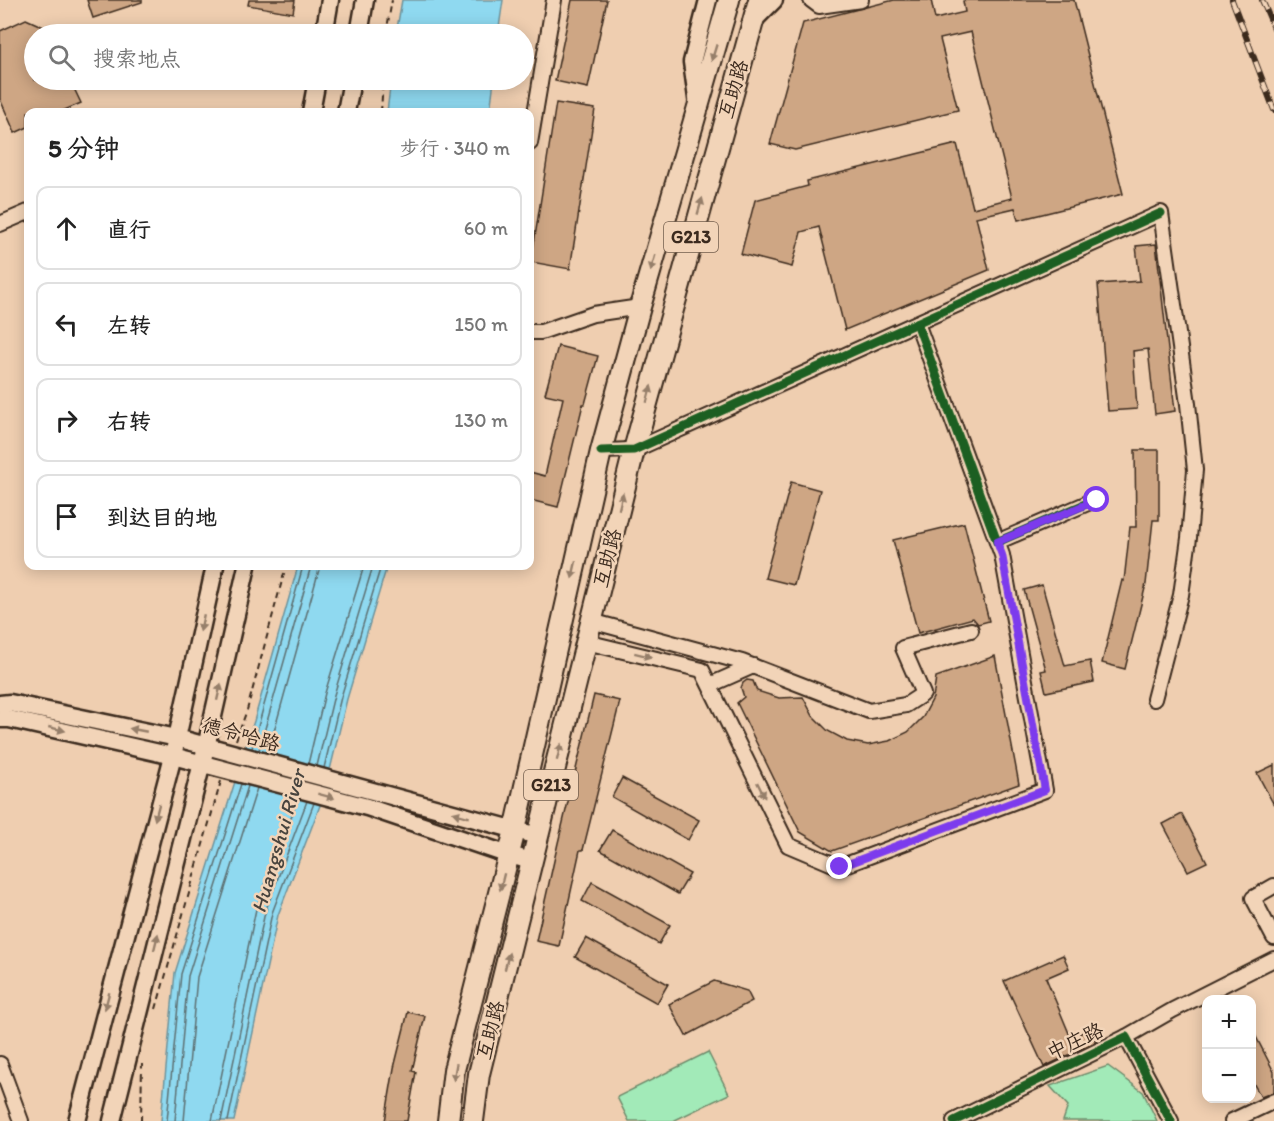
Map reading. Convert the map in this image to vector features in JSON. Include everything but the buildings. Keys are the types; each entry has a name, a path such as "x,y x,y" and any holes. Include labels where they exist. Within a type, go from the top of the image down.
{"highway":[{"name":"互助路","path":"448,1121 454,1070 515,830 601,451 729,0"},
{"name":"互助路","path":"473,1121 479,1074 634,450 759,0"}],"main road":[{"path":"326,24 330,0"},
{"path":"361,24 365,0"},
{"path":"698,106 692,62 708,0"},
{"path":"751,24 774,0"},
{"path":"312,108 315,90"},
{"path":"347,108 350,90"},
{"path":"77,1121 177,738 214,570"},
{"path":"112,1121 206,747 246,570"},
{"name":"德令哈路","path":"0,704 10,703 177,738 206,747 230,760 368,798 538,836"},
{"name":"德令哈路","path":"0,719 9,718 201,764 230,760"},
{"name":"德令哈路","path":"368,798 509,855 532,861"}],"street":[{"path":"534,119 554,0"},
{"path":"811,0 819,6 861,0"},
{"path":"601,451 634,450 1161,213 1195,470 1181,595 1154,699"},
{"path":"0,224 24,214"},
{"path":"534,332 541,332 593,314 640,307"},
{"path":"586,642 702,670 788,845 840,867 1045,790 1002,555 917,322"},
{"path":"997,542 1097,500"},
{"path":"591,621 748,664 869,711 906,705 923,694 903,648 971,630"},
{"path":"710,685 748,664"},
{"path":"1274,886 1252,898 1274,938"},
{"path":"1126,1037 1173,1010 1274,959"},
{"name":"中庄路","path":"954,1121 1126,1037 1171,1121"},
{"path":"0,1064 21,1121"},
{"path":"1232,1121 1274,1101"}],"path":[{"path":"388,24 392,0"},
{"path":"381,108 382,90"},
{"path":"154,1014 215,795 247,710 285,570"},
{"path":"141,1121 142,1063"}],"green space":[{"path":"708,1052 729,1094 673,1121 629,1121 617,1097"},
{"path":"1108,1066 1143,1092 1157,1121 1063,1121 1068,1106 1050,1086"}],"water":[{"path":"402,0 503,0 499,24 398,24"},
{"path":"390,90 493,90 490,108 388,108"},
{"name":"Huangshui River","path":"297,570 386,570 347,699 324,795 278,915 234,1121 161,1121 175,973 254,721"}],"railway":[{"path":"1232,0 1274,110"},
{"path":"1262,0 1274,28"}],"cycle path":[{"path":"601,451 634,450 1161,213"},
{"path":"917,323 997,542 1097,499"},
{"path":"954,1121 1126,1037 1171,1121"}],"route":[{"path":"840,867 1045,790 1002,555 997,542 1097,500"}]}
